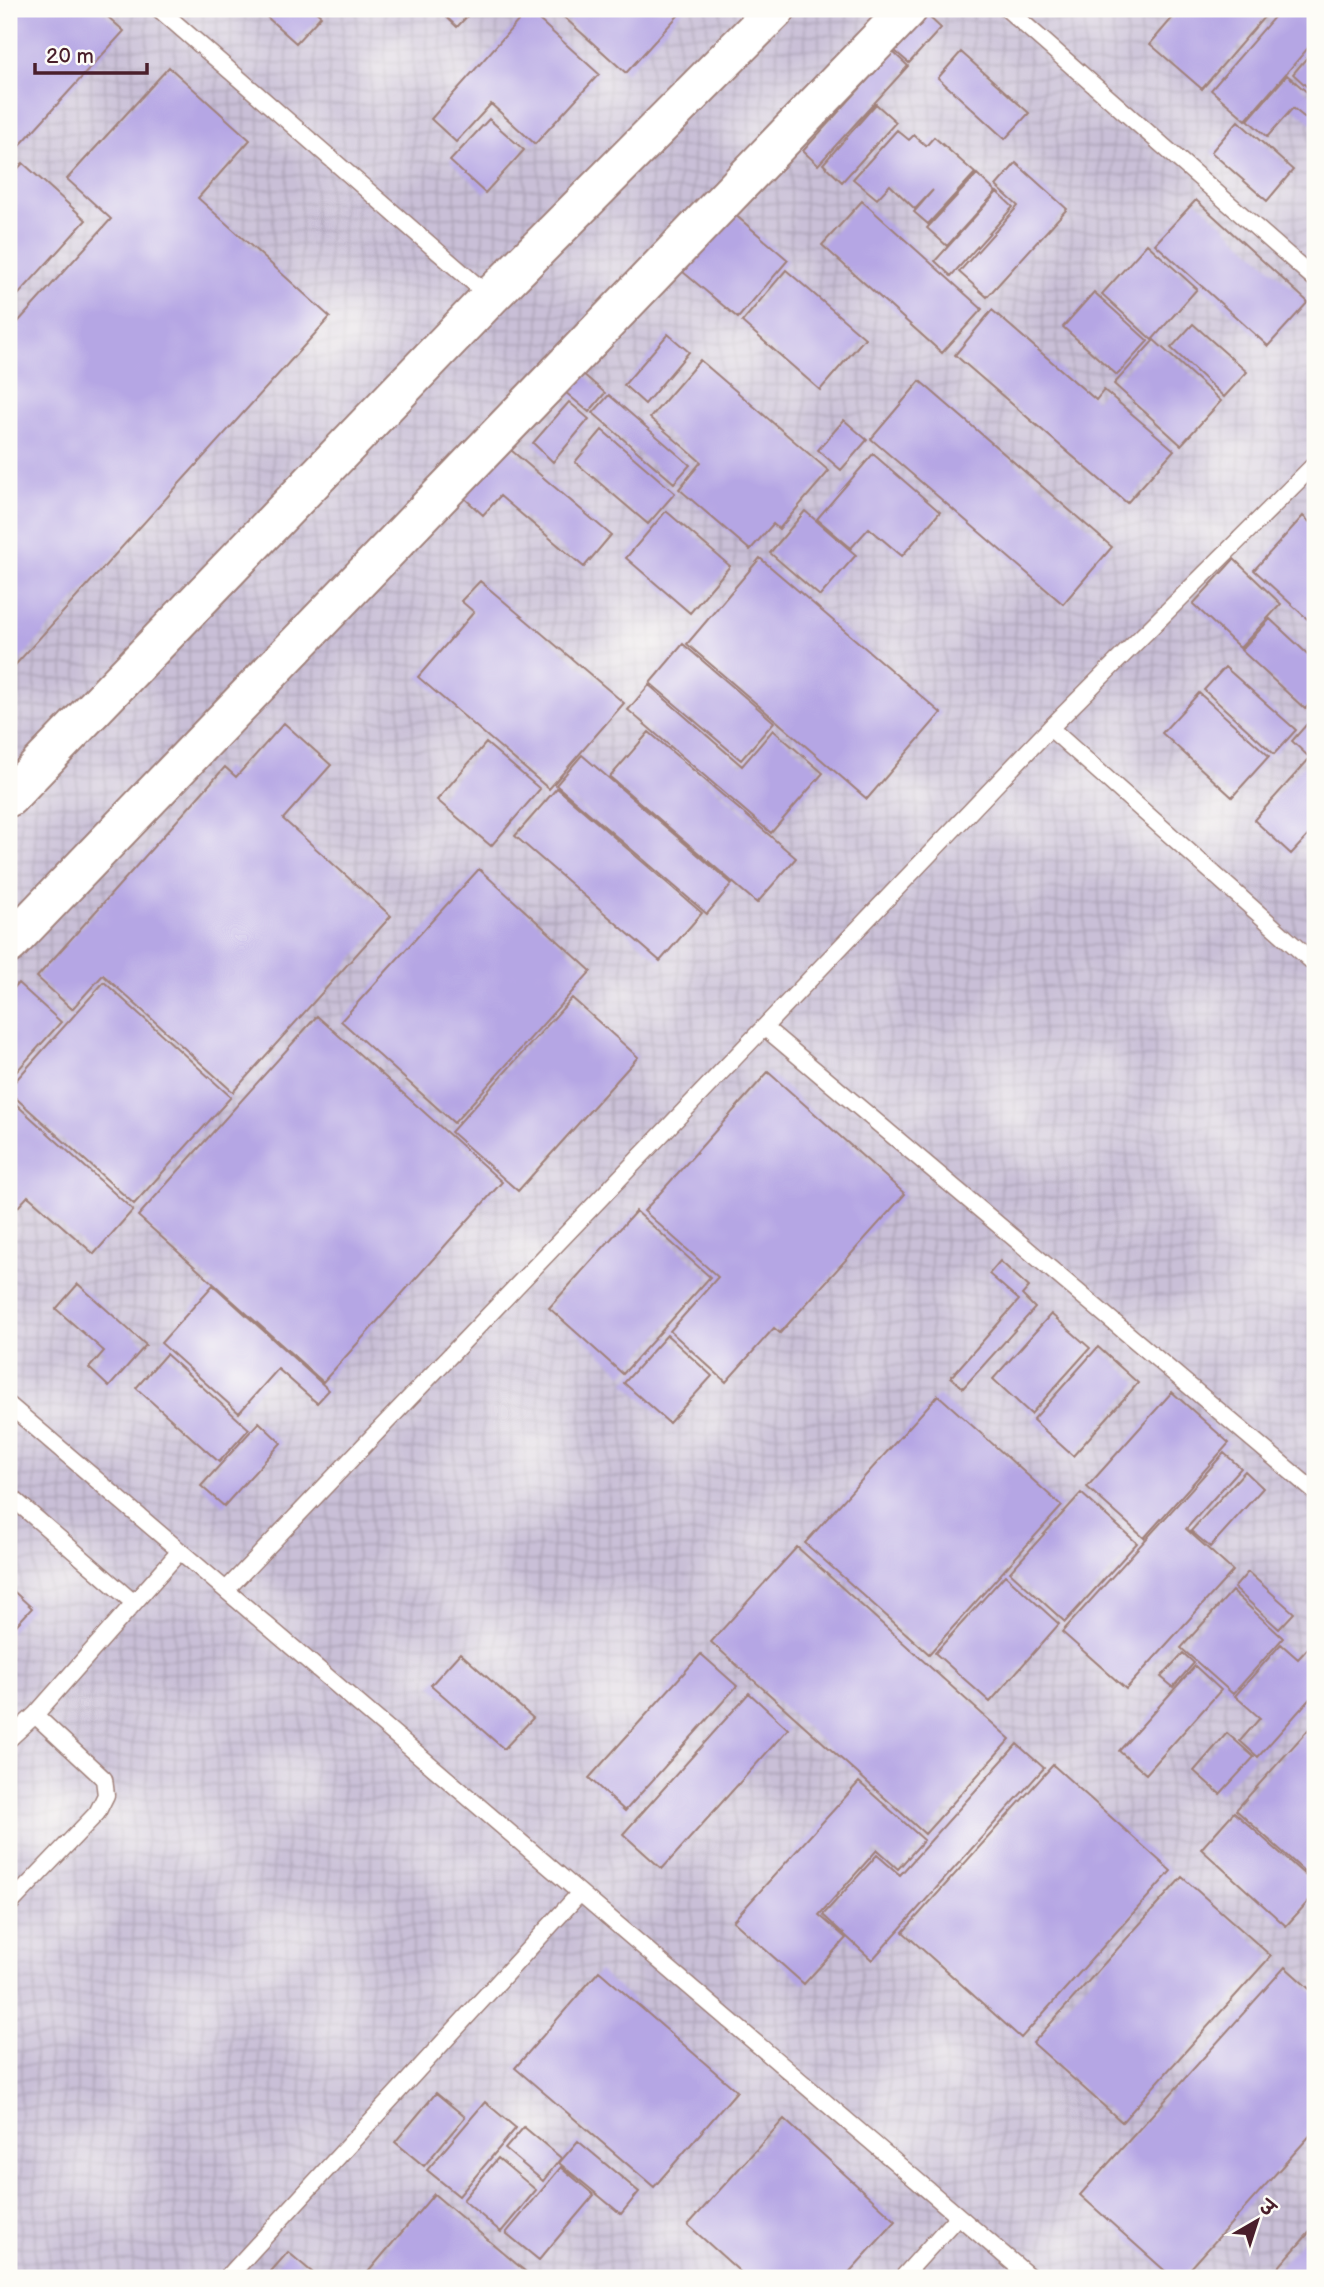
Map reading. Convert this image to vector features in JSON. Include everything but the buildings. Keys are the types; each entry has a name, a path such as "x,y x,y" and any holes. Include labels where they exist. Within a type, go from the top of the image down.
{"street":[{"path":"9,797 490,297 776,9"},
{"path":"9,944 908,9"}],"lane":[{"path":"159,9 490,297"},
{"path":"1007,9 1315,279"},
{"path":"226,1590 1050,728 1315,464"},
{"path":"1050,728 1315,964"},
{"path":"764,1027 1315,1493"},
{"path":"9,1405 1031,2278"},
{"path":"9,1495 134,1603"},
{"path":"9,1739 35,1716 180,1551"},
{"path":"9,1905 97,1813 106,1794 104,1779 35,1716"},
{"path":"227,2278 580,1894"},
{"path":"902,2278 958,2216"}],"shaded area":[{"path":"9,9 1315,9 1315,2278 9,2278"}]}
